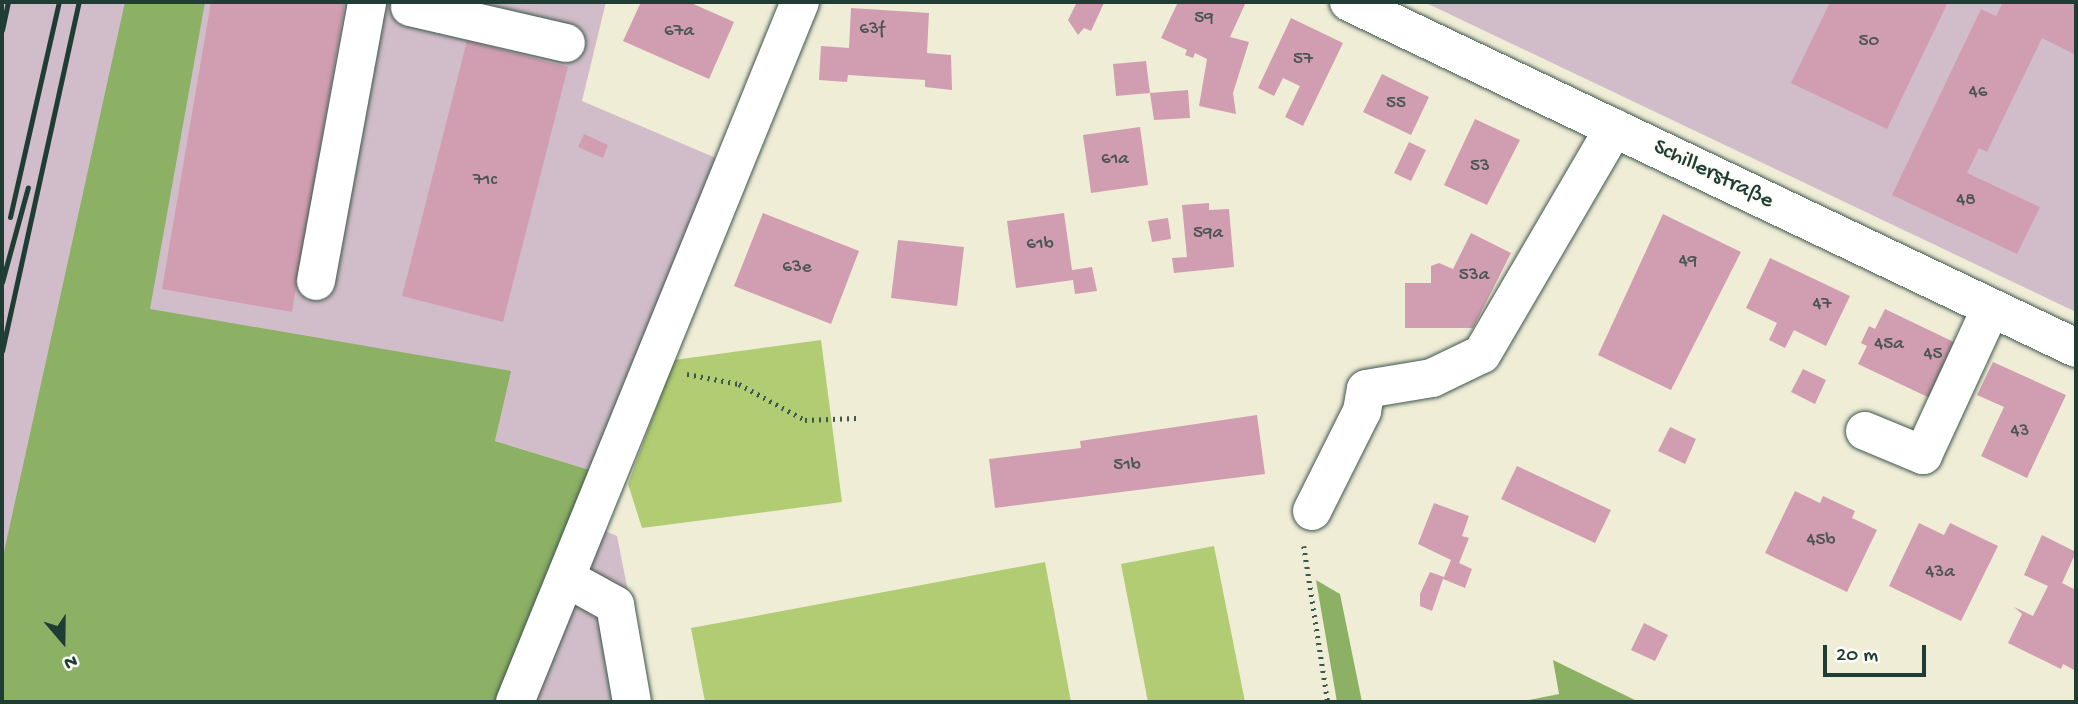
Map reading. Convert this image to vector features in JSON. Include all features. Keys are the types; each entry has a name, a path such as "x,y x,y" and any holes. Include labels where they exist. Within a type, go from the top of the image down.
{"street":[{"path":"316,281 367,2"},
{"path":"515,702 568,579 800,2"},
{"name":"Schillerstraße","path":"1349,2 2076,348"},
{"path":"410,7 566,43"},
{"path":"1312,511 1362,411 1366,389 1432,378 1482,354 1614,128"},
{"path":"1866,431 1923,455 1991,308"},
{"path":"568,579 615,605 632,702"}],"path":[{"path":"651,368 738,384 805,420 857,418"},
{"path":"1312,511 1303,552 1328,702"}],"shaded area":[{"path":"2,2 606,2 582,101 716,158 593,471 495,441 510,371 2,702"},
{"path":"1424,2 2076,2 2076,312"},
{"path":"574,518 617,536 650,702 495,702"}],"green space":[{"path":"125,2 205,2 150,309 511,371 495,441 593,471 495,702 2,702 2,561"},
{"path":"821,340 842,502 642,528 628,484 674,360"},
{"path":"1214,546 1245,702 1148,702 1121,564"},
{"path":"1045,562 1071,702 705,702 691,628"},
{"path":"1316,580 1340,594 1362,702 1337,702"},
{"path":"1553,660 1639,702 1519,702 1559,694"}],"building":[{"path":"211,2 345,2 292,312 162,289"},
{"path":"641,2 689,2 734,22 709,79 623,41"},
{"path":"1077,2 1104,3 1091,31 1084,28 1078,35 1068,20"},
{"path":"1178,2 1246,2 1230,37 1249,42 1233,93 1236,114 1199,106 1207,59 1195,53 1193,58 1185,55 1187,50 1161,38"},
{"path":"1830,2 1948,2 1887,129 1791,83"},
{"path":"2003,2 2076,2 2076,55 2042,38 1987,152 1979,148 1967,173 2040,207 2017,254 1892,195 1981,9 1996,16"},
{"path":"851,8 929,13 927,53 951,55 952,90 925,87 925,80 848,75 847,82 819,80 821,46 849,48"},
{"path":"1291,18 1343,43 1303,126 1285,117 1300,86 1283,78 1274,96 1258,88"},
{"path":"467,41 568,67 503,322 402,296"},
{"path":"1146,61 1150,93 1116,96 1113,64"},
{"path":"1382,74 1429,97 1411,135 1363,112"},
{"path":"1188,90 1190,118 1154,120 1150,93"},
{"path":"1475,119 1520,140 1487,205 1444,185"},
{"path":"1140,127 1148,185 1091,193 1083,135"},
{"path":"584,134 608,145 603,158 578,147"},
{"path":"1409,142 1426,150 1411,181 1394,173"},
{"path":"1209,203 1209,210 1229,209 1234,267 1174,273 1172,258 1187,257 1182,205"},
{"path":"763,213 859,251 831,324 734,286"},
{"path":"1064,213 1072,270 1092,267 1097,291 1075,294 1073,280 1016,288 1007,221"},
{"path":"1663,214 1741,252 1671,390 1598,355"},
{"path":"1168,218 1171,239 1152,242 1148,221"},
{"path":"1471,233 1511,253 1473,328 1405,328 1405,283 1431,283 1431,266 1439,263 1453,269"},
{"path":"898,240 964,247 957,306 891,298"},
{"path":"1770,258 1850,296 1826,346 1794,330 1785,348 1769,340 1777,323 1746,308"},
{"path":"1885,309 1960,345 1934,400 1858,364 1867,346 1861,343 1869,326 1875,329"},
{"path":"1993,362 2066,395 2027,478 1981,456 2004,407 1977,395"},
{"path":"1803,369 1826,380 1815,404 1791,392"},
{"path":"1257,415 1265,474 995,508 989,459 1081,448 1080,441"},
{"path":"1670,427 1696,439 1685,464 1658,451"},
{"path":"1517,466 1611,510 1595,543 1501,499"},
{"path":"1795,491 1820,503 1823,496 1855,511 1852,518 1877,530 1847,592 1765,553"},
{"path":"1434,503 1469,516 1462,536 1469,538 1459,563 1472,569 1465,588 1443,579 1432,611 1420,606 1420,594 1430,572 1444,577 1451,560 1418,544"},
{"path":"1919,523 1944,535 1950,523 1998,546 1961,621 1889,586"},
{"path":"2042,535 2076,552 2062,583 2076,590 2076,671 2063,664 2061,669 2008,643 2022,614 2014,607 2033,616 2048,586 2024,575"},
{"path":"1644,623 1668,635 1655,661 1631,650"}],"railway":[{"path":"2,30 8,2"},
{"path":"10,217 59,2"},
{"path":"2,351 79,2"},
{"path":"2,282 28,187"}]}
